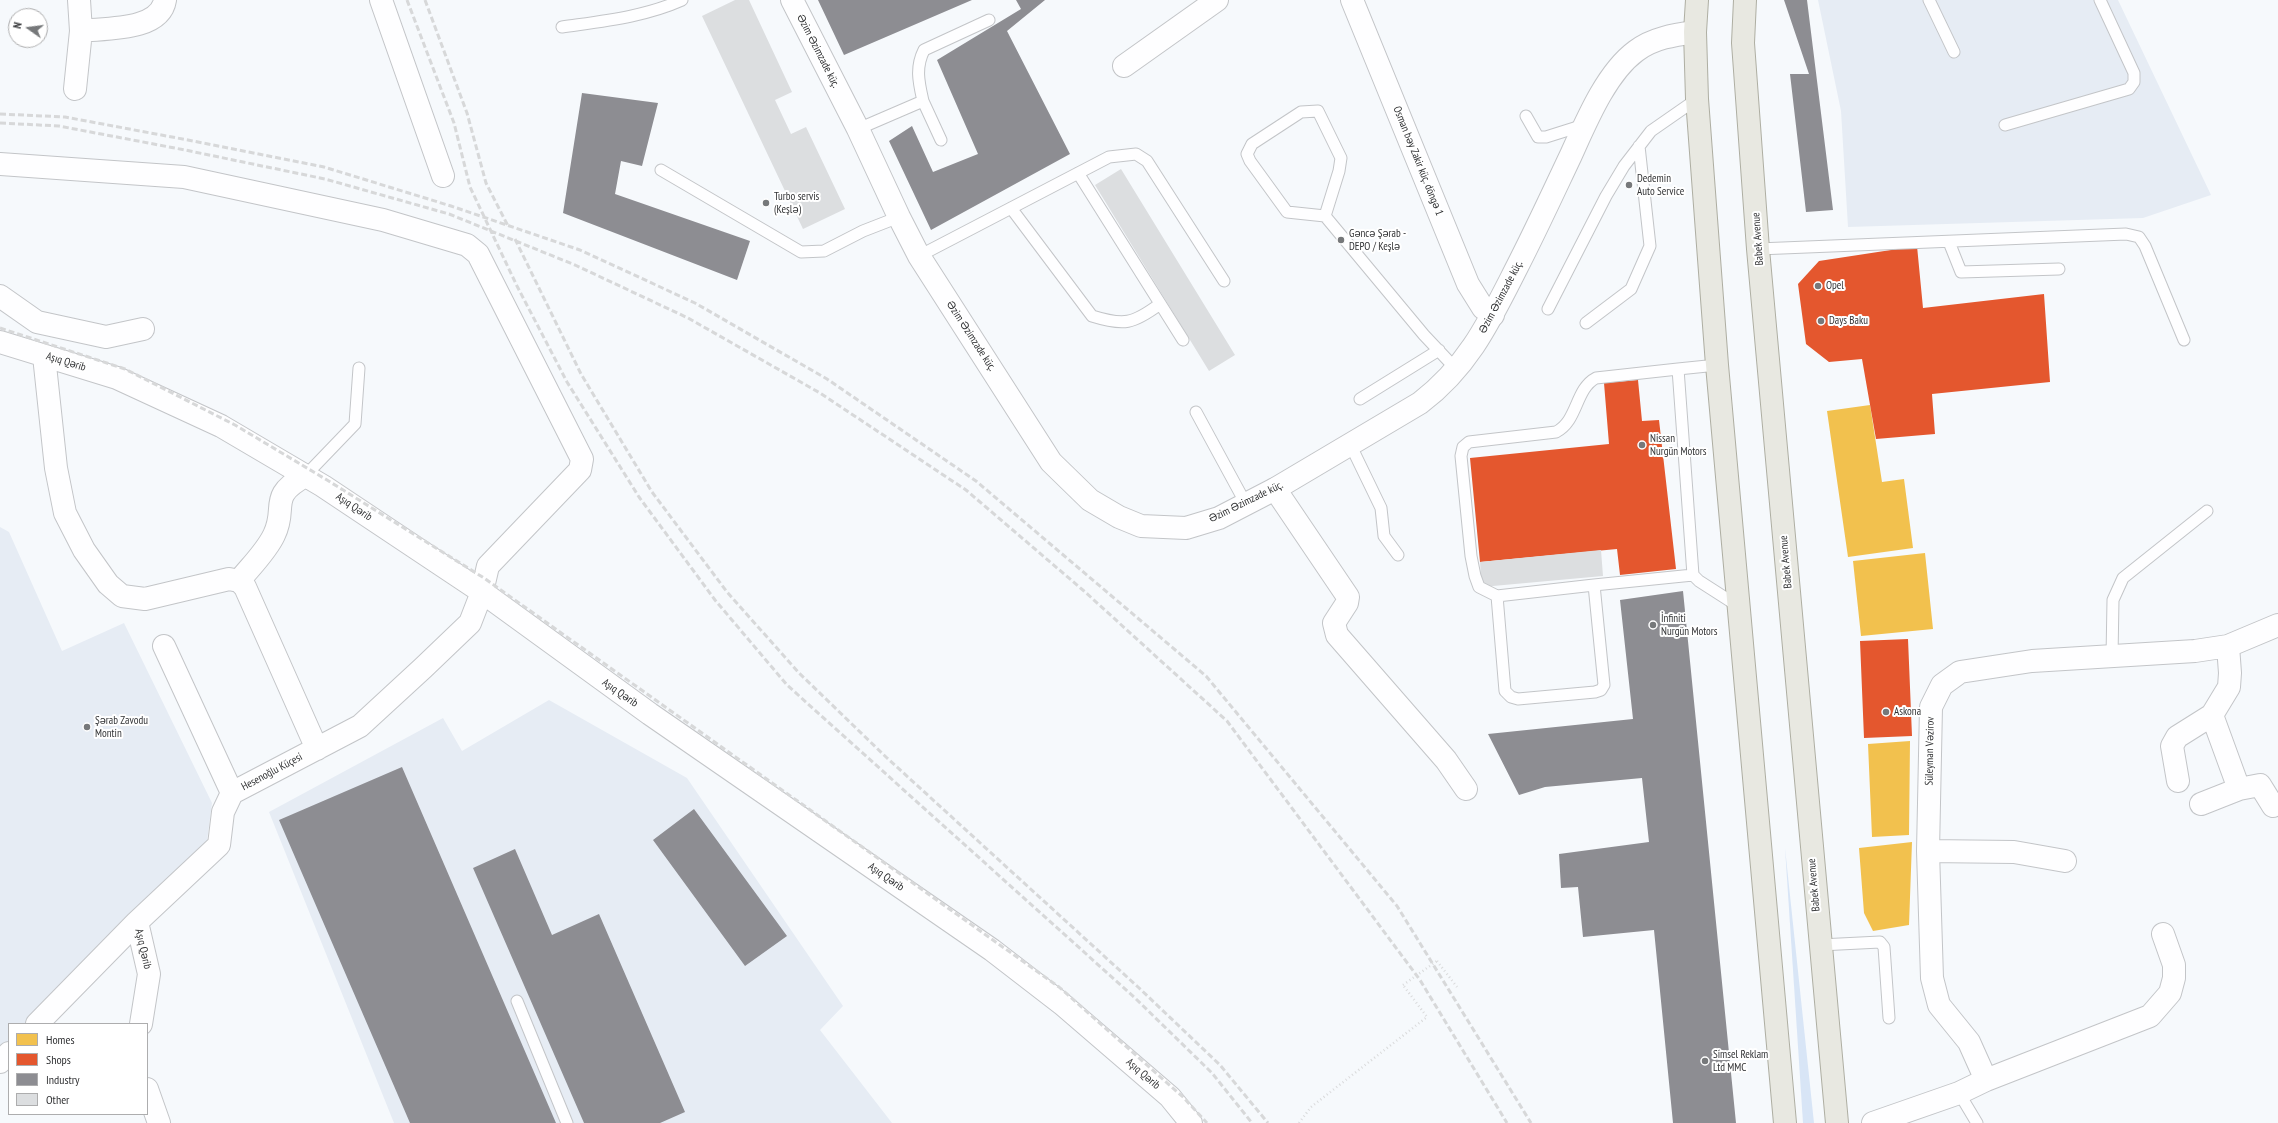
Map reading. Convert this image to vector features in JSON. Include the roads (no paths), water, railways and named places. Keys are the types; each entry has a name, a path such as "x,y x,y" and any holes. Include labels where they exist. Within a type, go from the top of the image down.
{"main road":[{"path":"1697,0 1695,32 1697,99 1717,365 1785,1123"},
{"name":"Babek Avenue","path":"1745,0 1744,43 1758,249 1836,1123"},
{"path":"1754,790 1778,927 1795,1123"},
{"path":"1824,1123 1823,1095 1826,1016"}],"street":[{"path":"75,89 81,30 79,0"},
{"path":"81,30 143,24 159,14 163,9 165,0"},
{"path":"381,0 443,176"},
{"name":"Əzim Əzimzade küç.","path":"792,0 858,129 898,217 919,256 1051,462 1090,500 1119,517 1141,526 1163,528 1186,528 1219,518 1275,489 1420,403 1440,388 1458,370 1470,354 1493,315 1547,207 1584,125 1618,69 1635,51 1650,42 1674,35 1695,32"},
{"path":"1124,66 1218,0"},
{"name":"Osman bəy Zakir küç. döngə 1","path":"1352,0 1468,284 1483,308 1493,315"},
{"name":"Hesenoğlu Küçesi","path":"0,164 184,177 383,220 467,245 478,254 582,459 580,470 488,566 482,592 470,623 360,726 232,793 223,812 219,845 137,922 38,1023"},
{"path":"0,296 37,322 106,337 143,329"},
{"name":"Aşıq Qərib","path":"0,342 117,378 221,426 306,476 482,592 650,714 992,950 1062,1004 1164,1092 1191,1123"},
{"path":"44,356 56,468 65,513 84,550 108,584 122,596 145,599 229,579 239,581 245,587 317,749"},
{"path":"239,581 275,534 281,499 286,489 306,476"},
{"path":"1275,489 1348,597 1347,603 1334,623 1337,635 1446,760 1466,789"},
{"name":"Süleyman Vəzirov","path":"1986,1080 1969,1042 1940,1005 1932,978 1928,851 1931,707 1942,685 1960,672 2032,661 2195,651 2228,646 2278,625"},
{"path":"164,646 232,793"},
{"path":"2178,782 2172,746 2177,737 2212,715 2229,687 2230,673 2228,646"},
{"path":"2212,715 2239,789"},
{"path":"2201,804 2239,789 2260,785 2273,806"},
{"path":"1928,851 2014,852 2065,861"},
{"name":"Aşıq Qərib","path":"137,922 149,974 142,1023"},
{"path":"1873,1123 1959,1093 1986,1080 2150,1016 2170,993 2174,978 2174,965 2163,934"},
{"path":"0,1062 8,1054"},
{"path":"148,1092 159,1123"}],"lane":[{"path":"562,27 660,10 682,0"},
{"path":"1929,0 1954,52"},
{"path":"2006,126 2129,89 2134,82 2134,73 2100,0"},
{"path":"941,140 923,101 918,78 918,67 924,50 989,20"},
{"path":"1548,310 1606,196 1624,166 1651,131 1697,99"},
{"path":"858,129 923,101"},
{"path":"1325,216 1339,171 1341,158 1318,111 1309,110 1301,112 1252,144 1247,154 1250,161 1287,212 1325,216 1438,350 1458,370"},
{"path":"1526,116 1538,137 1546,137 1584,125"},
{"path":"1586,323 1631,289 1648,252 1651,237 1639,146"},
{"path":"919,256 1078,173 1116,155 1136,154 1147,161 1224,281"},
{"path":"661,170 801,252 824,251 863,231 898,217"},
{"path":"1078,173 1183,340"},
{"path":"1010,208 1092,316 1112,322 1128,322 1142,318 1160,304"},
{"path":"1758,249 2126,234 2139,237 2145,246 2184,340"},
{"path":"1949,242 1961,272 2060,269"},
{"path":"1360,399 1438,350"},
{"path":"1693,575 1497,596 1479,587 1475,576 1462,463 1463,447 1469,442 1556,432 1569,422 1587,384 1596,378 1717,365"},
{"path":"306,476 354,424 359,368"},
{"path":"1678,369 1693,575 1699,581 1738,606"},
{"path":"1196,412 1246,504"},
{"path":"1350,444 1381,508 1384,536 1398,555"},
{"path":"2112,656 2112,600 2123,578 2207,511"},
{"path":"1497,596 1505,691 1511,697 1518,699 1595,692 1601,690 1604,685 1594,585"},
{"path":"1820,945 1880,942 1884,947 1889,1018"},
{"path":"517,1001 567,1123"},
{"path":"1959,1093 1977,1123"}],"railway":[{"path":"407,0 454,123 470,187 517,286 567,382 639,497 715,600 787,685 1134,997 1212,1073 1252,1123"},
{"path":"425,0 467,113 486,183 508,226"},
{"path":"0,114 65,117 324,167 451,206 580,250 695,303 827,379 976,481 1206,676 1397,906 1531,1123"},
{"path":"0,123 59,126 185,150 325,179 449,214 575,265 688,318 820,393 966,490 1084,591 1227,721 1420,980 1507,1123"},
{"path":"515,239 581,374 652,492 727,592 799,673 886,757 1138,987 1220,1065 1268,1123"},
{"path":"0,328 125,369 235,425 327,480 484,578 1059,987 1183,1097 1207,1123"}],"place":[{"name":"Dedemin Auto Service","path":"1629,185"},
{"name":"Turbo servis (Keşlə)","path":"766,203"},
{"name":"Gəncə Şərab - DEPO / Keşlə","path":"1341,240"},
{"name":"Opel","path":"1818,286"},
{"name":"Days Baku","path":"1821,321"},
{"name":"Nissan Nurgün Motors","path":"1642,445"},
{"name":"İnfiniti Nurgün Motors","path":"1653,625"},
{"name":"Askona","path":"1886,712"},
{"name":"Şərab Zavodu Montin","path":"87,727"},
{"name":"Simsel Reklam Ltd MMC","path":"1705,1061"}]}
